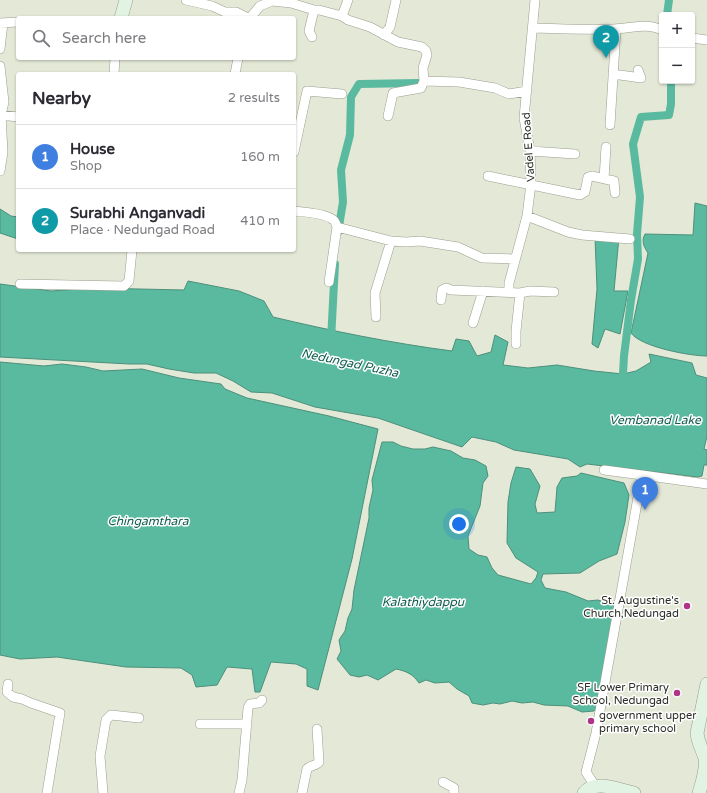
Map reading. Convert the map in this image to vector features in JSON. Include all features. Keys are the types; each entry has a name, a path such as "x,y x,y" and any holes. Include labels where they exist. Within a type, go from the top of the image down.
{"street":[{"path":"122,16 126,0"},
{"path":"186,0 212,6 226,12 236,12 245,16"},
{"path":"342,16 348,0"},
{"path":"384,35 390,27 396,0"},
{"name":"Vadel E Road","path":"509,292 509,283 527,216 531,184 530,151 524,118 535,0"},
{"path":"251,16 260,6 272,1 291,3 342,16 398,42 422,47 426,50 427,55 423,68 424,81 421,88 393,93 388,116"},
{"path":"312,36 309,31 314,10"},
{"path":"0,48 2,23 16,22"},
{"path":"533,28 562,30 616,29 639,26 659,30"},
{"path":"610,125 616,29"},
{"path":"695,38 707,40"},
{"path":"114,72 115,60"},
{"path":"235,72 238,60"},
{"path":"0,66 4,102 1,115 3,152 0,171"},
{"path":"614,74 641,78 638,70"},
{"path":"424,81 459,82 495,88 509,94 527,91"},
{"path":"296,144 308,91 342,94"},
{"path":"1,115 16,117"},
{"path":"604,179 606,147"},
{"path":"530,151 574,154"},
{"path":"488,176 580,195 585,192 588,177 592,176 614,181 615,193"},
{"path":"296,211 332,218 339,227 390,240 433,243 458,247 482,258 515,259"},
{"path":"527,216 568,232 582,235 630,239"},
{"path":"330,282 339,227"},
{"path":"376,317 375,293 390,240"},
{"path":"20,284 124,286 129,281 132,252"},
{"path":"441,300 442,290 446,288 452,290 520,293 530,291 554,292"},
{"path":"473,323 483,291"},
{"path":"516,344 520,293"},
{"path":"604,470 707,484"},
{"path":"595,786 586,772 596,733 642,476"},
{"path":"8,684 7,692 13,697 60,713 47,793"},
{"path":"699,793 706,768 706,760 697,741 697,734 707,684"},
{"path":"239,793 242,780 248,708 250,704 259,703 262,700"},
{"path":"102,793 100,756 106,720 111,715 139,718"},
{"path":"200,724 247,724"},
{"path":"302,793 307,769 318,762 316,729"},
{"path":"443,782 454,788 454,793"},
{"path":"584,793 587,789 595,786 634,793"}],"water":[{"path":"695,203 707,206 707,356 666,350 636,338 631,333 648,253 643,239 645,234 693,235"},
{"path":"0,209 11,216 16,217 16,238 0,233"},
{"path":"595,237 619,237 614,291 628,291 620,334 605,329 598,348 592,344 597,289"},
{"name":"Vembanad Lake","path":"188,281 239,291 264,301 273,317 339,332 429,348 452,351 456,339 469,341 477,356 491,352 495,335 508,342 503,365 528,368 557,365 623,374 636,371 651,362 649,354 692,363 696,375 707,378 707,436 704,449 707,450 707,465 704,465 702,476 698,477 587,464 580,467 568,459 514,450 496,442 472,437 462,447 378,418 315,407 272,393 251,392 216,373 194,373 147,364 0,357 0,284 51,291 94,288 184,290"},
{"name":"Chingamthara","path":"0,362 44,366 62,364 103,371 142,369 179,378 221,384 225,389 247,398 329,416 378,429 352,559 318,690 307,686 307,669 296,664 271,662 260,692 255,692 252,669 227,667 217,685 196,687 192,675 181,668 126,667 57,657 20,659 0,655"},
{"name":"Kalathiydappu","path":"382,442 393,442 413,449 433,447 451,451 463,458 475,460 486,466 488,476 483,483 480,506 468,536 469,549 478,555 487,557 492,568 498,575 531,584 536,578 538,572 516,558 507,543 508,502 511,483 516,467 530,469 540,486 535,504 537,513 555,512 557,487 562,478 577,476 581,473 624,483 629,495 625,522 617,554 599,561 580,573 543,574 541,580 545,588 566,592 588,601 598,600 614,605 615,621 600,701 594,711 582,712 568,706 544,705 533,702 522,703 512,701 500,704 493,703 483,705 472,703 469,696 449,682 435,683 426,680 419,683 409,673 396,669 378,680 367,675 359,677 350,675 337,659 341,651 339,640 345,631 352,609 354,590 369,518 369,508 373,490 372,480"}],"waterway":[{"path":"667,12 669,0"},
{"path":"338,232 343,202 341,170 350,135 351,97 359,84 419,83"},
{"path":"623,374 631,300 638,259 637,234 640,197 633,144 641,117 669,115 671,104 671,84"},
{"path":"331,340 335,264"}],"place":[{"name":"Surabhi Anganvadi","path":"606,58"},
{"name":"House","path":"645,510"},
{"name":"St. Augustine's Church,Nedungad","path":"687,606"},
{"name":"SF Lower Primary School, Nedungad","path":"677,693"},
{"name":"government upper primary school","path":"591,721"}],"water label":[{"name":"Nedungad Puzha","path":"350,363"}]}
